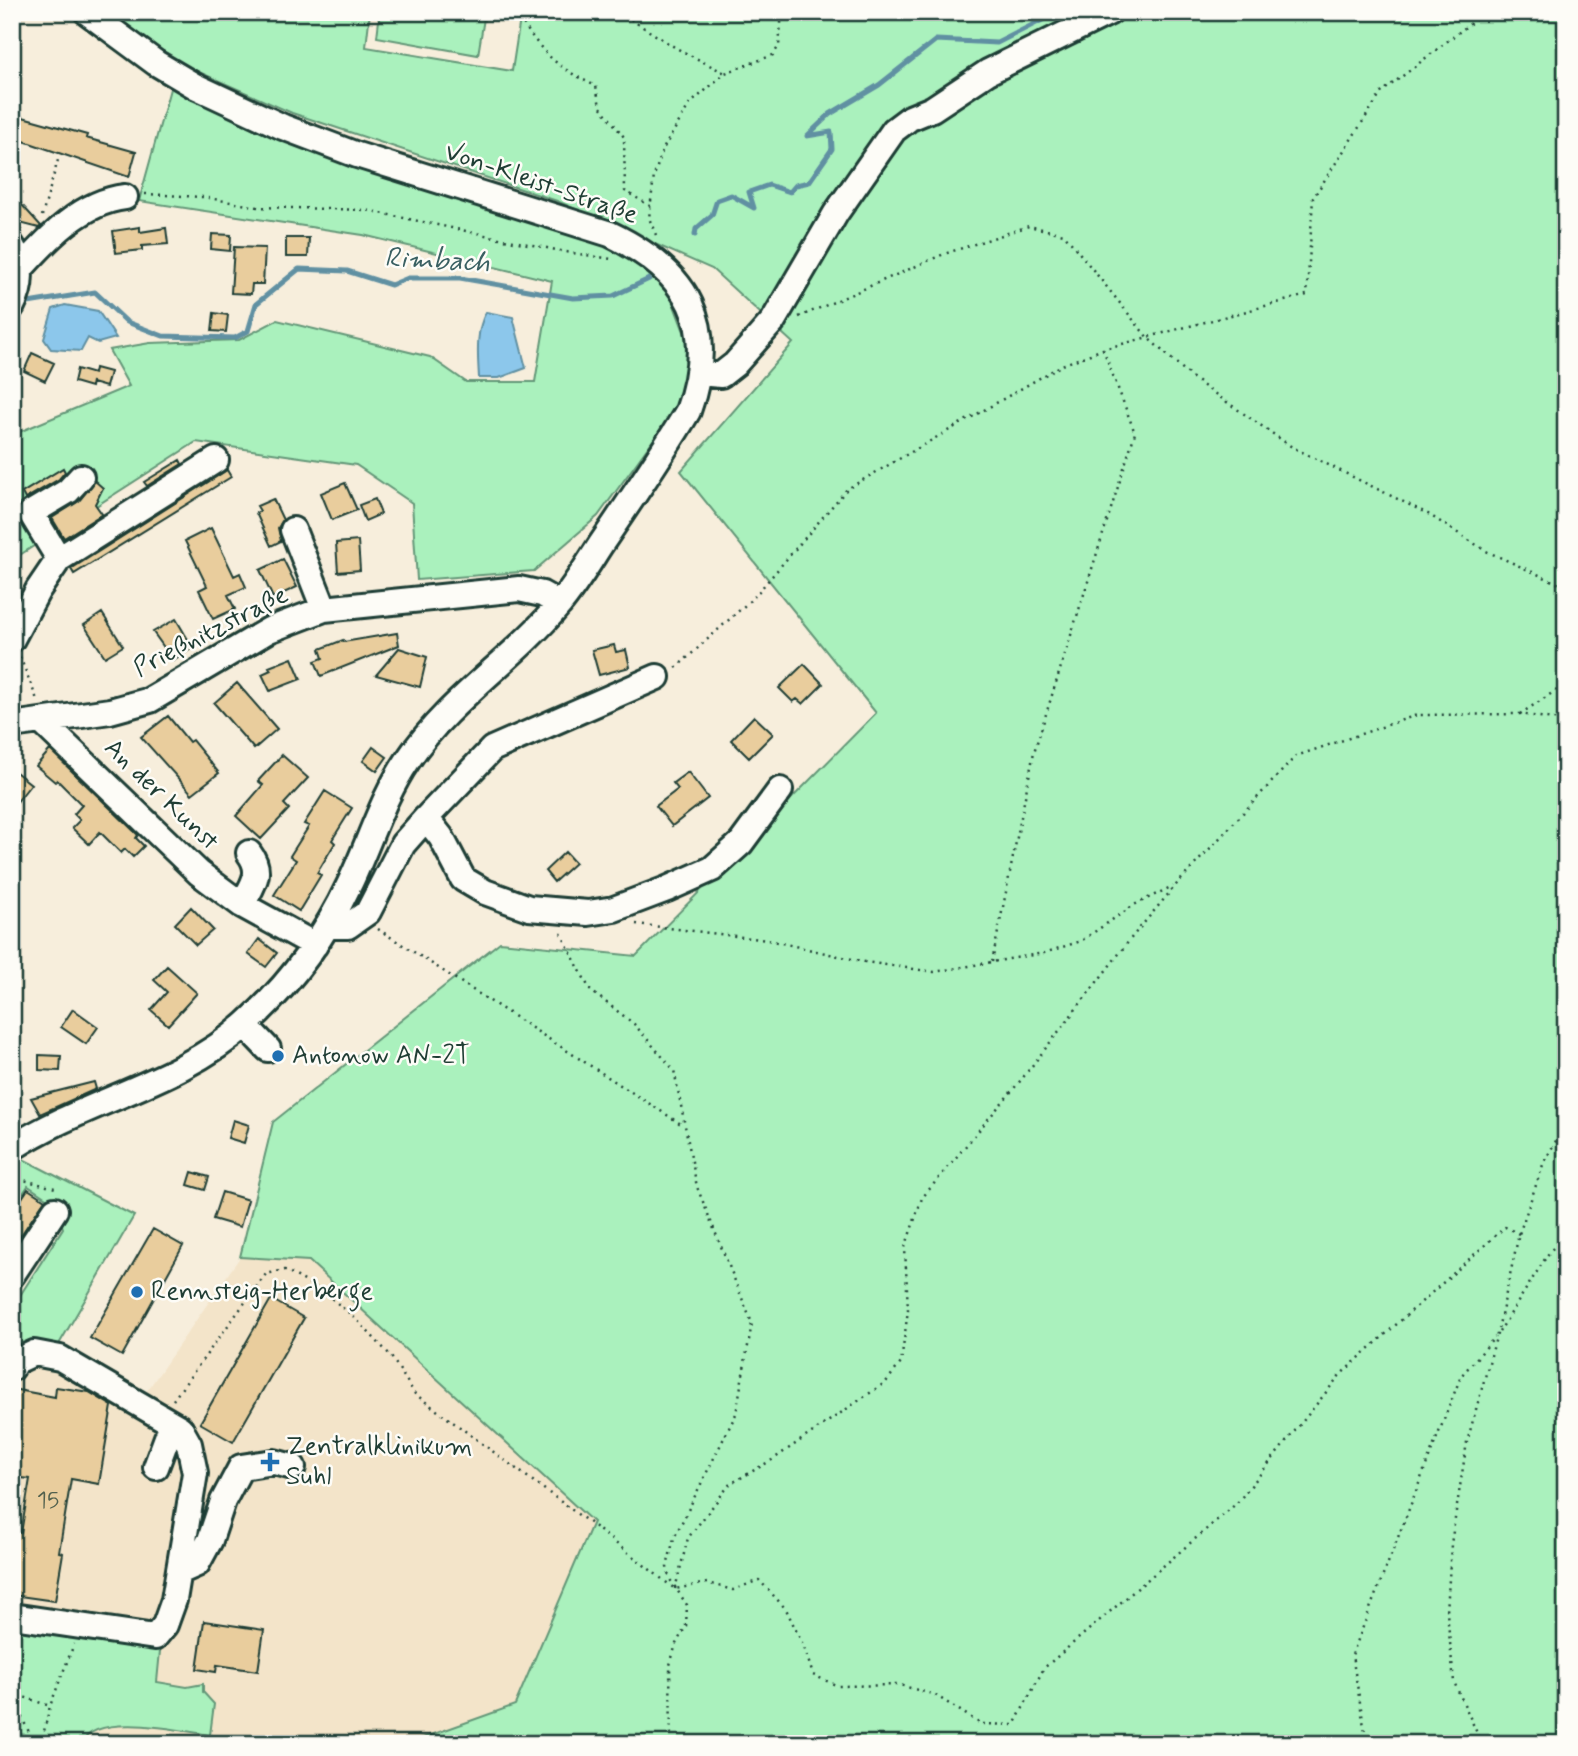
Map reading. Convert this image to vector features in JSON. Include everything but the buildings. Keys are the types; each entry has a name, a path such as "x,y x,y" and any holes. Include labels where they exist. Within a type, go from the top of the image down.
{"street":[{"name":"Von-Kleist-Straße","path":"12,1147 34,1133 178,1069 211,1051 245,1025 290,978 321,935 408,760 447,713 560,604 688,411 699,373 702,348 693,312 670,273 644,253 610,234 357,155 283,127 195,86 156,63 87,12"},
{"path":"699,373 721,375 773,321 836,213 894,130 988,72 1110,12"},
{"path":"12,306 17,257 54,235 85,209 108,198 125,197"},
{"path":"15,647 38,590 59,559 216,460"},
{"path":"59,559 31,513 68,491 81,477"},
{"path":"293,530 324,609"},
{"name":"Prießnitzstraße","path":"12,725 43,723 110,711 150,700 269,630 324,609 519,589 542,594 560,604"},
{"path":"321,935 348,926 368,912 402,844 492,749 657,677"},
{"name":"An der Kunst","path":"43,723 199,873 242,905 283,927 321,935"},
{"path":"426,818 441,837 463,878 485,892 529,908 587,913 614,909 712,869 741,843 780,790"},
{"name":"An der Kunst","path":"242,905 257,875 257,863 249,853"},
{"path":"245,1025 268,1049"},
{"path":"12,1275 55,1210"},
{"path":"12,1368 15,1363 34,1353 60,1357 180,1428 189,1444 195,1473 174,1600 165,1625 155,1636 81,1628 12,1616"},
{"path":"156,1468 166,1420"},
{"path":"179,1572 197,1564 210,1540 223,1501 241,1467 274,1462 293,1467"}],"path":[{"path":"516,12 527,32 559,67 596,86 600,106 624,137 625,191 652,207"},
{"path":"619,12 676,48 725,73"},
{"path":"125,197 150,193 203,197 258,208 366,210 566,252 623,260 662,249 649,218 654,176 663,149 689,105 725,73 773,55 779,46 782,12"},
{"path":"657,677 676,669 754,597 847,489 1062,365 1103,349 1307,295 1313,198 1382,92 1485,12"},
{"path":"39,223 58,160"},
{"path":"799,317 944,254 1029,226 1064,234 1148,338 1195,380 1292,447 1428,514 1486,551 1566,587"},
{"path":"992,962 1034,752 1135,433 1103,349"},
{"path":"15,647 32,685 43,723"},
{"path":"1520,714 1566,684"},
{"path":"675,1589 688,1538 730,1484 772,1460 886,1382 901,1363 908,1310 905,1248 922,1198 1021,1080 1132,937 1176,885 1296,755 1417,715 1520,714 1566,721"},
{"path":"633,923 768,940 865,962 934,972 1044,954 1081,941 1134,905 1176,885"},
{"path":"549,909 590,990 634,1024 674,1070 697,1187 752,1323 736,1415 674,1538 667,1567 669,1578 687,1605 686,1626 676,1644 670,1665 671,1744"},
{"path":"360,918 685,1127"},
{"path":"1482,1744 1454,1682 1447,1613 1451,1544 1467,1443 1497,1334 1519,1234 1544,1162 1566,1123"},
{"path":"12,1177 64,1191 55,1210"},
{"path":"166,1420 266,1274 285,1270 324,1292 356,1319 390,1355 415,1394 675,1589 707,1583 733,1590 759,1580 786,1609 804,1647 813,1675 838,1686 900,1685 935,1695 981,1724 1014,1725 1044,1668 1237,1503 1340,1376 1505,1227 1519,1234"},
{"path":"1367,1744 1352,1655 1461,1376 1497,1334 1550,1251 1566,1236"},
{"path":"41,1744 50,1706 81,1628"},
{"path":"12,1695 50,1706"},
{"path":"12,1695 34,1744"}],"shaded area":[{"name":"Zentralklinikum Suhl","path":"240,1257 309,1261 593,1522 515,1705 406,1744 12,1744 12,1362 34,1351 140,1401"}],"green space":[{"path":"110,12 370,12 366,47 512,71 521,12 1566,12 1566,1744 406,1744 515,1705 593,1522 309,1261 240,1257 273,1122 500,942 636,956 876,713 681,471 793,343 712,269 557,201 292,113 176,62"},
{"path":"380,12 485,12 478,55 377,37"},
{"path":"171,85 593,239 665,282 691,350 677,407 598,516 534,571 417,580 412,503 356,465 196,442 12,560 12,435 129,386 109,350 150,343 239,340 277,320 430,357 466,382 535,382 552,281 363,235 139,201"},
{"path":"21,1158 134,1216 58,1346 12,1346 12,1308 63,1228 55,1204 28,1186 12,1210 12,1163"},
{"path":"12,1627 160,1651 157,1682 187,1687 203,1684 203,1692 214,1704 210,1735 161,1727 120,1726 103,1728 90,1734 82,1744 49,1744 47,1739 12,1733"}],"water":[{"path":"65,305 98,311 116,338 98,343 88,338 81,351 51,349 44,339 53,309"},
{"path":"486,312 513,317 526,368 499,378 479,378 479,336"}],"waterway":[{"name":"Rimbach","path":"695,235 696,229 712,215 717,200 731,195 754,208 749,192 769,185 790,192 796,185 809,182 832,149 831,132 807,136 830,114 879,85 936,40 997,43 1058,12"},
{"name":"Rimbach","path":"22,304 95,292 127,322 163,336 235,338 248,331 256,304 299,269 347,271 391,285 408,278 460,278 573,298 613,296 649,279"}],"place":[{"name":"Antonow AN-2T","path":"278,1056"},
{"name":"Rennsteig-Herberge","path":"137,1292"},
{"name":"Zentralklinikum Suhl","path":"270,1462"}]}
